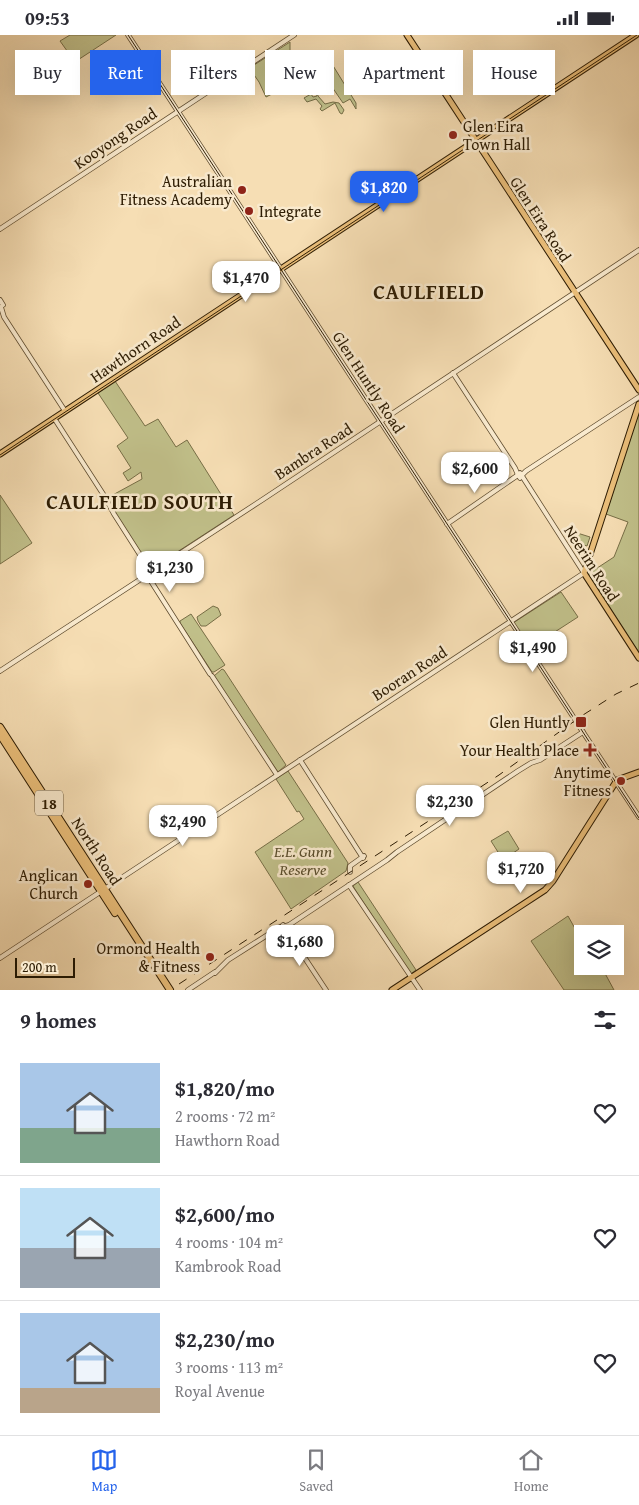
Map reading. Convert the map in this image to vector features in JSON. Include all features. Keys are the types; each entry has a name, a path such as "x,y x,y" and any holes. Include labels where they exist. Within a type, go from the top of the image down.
{"highway":[{"name":"North Road","path":"0,727 102,889"},
{"name":"North Road","path":"0,735 170,990"},
{"name":"North Road","path":"110,901 165,990"}],"main road":[{"name":"Glen Eira Road","path":"407,35 639,390"},
{"name":"Hawthorn Road","path":"0,454 636,35"},
{"path":"584,573 638,405"},
{"name":"Neerim Road","path":"584,573 639,658"},
{"path":"392,990 547,888 616,781 639,772"}],"street":[{"name":"Glen Huntly Road","path":"128,35 639,817"},
{"name":"Kooyong Road","path":"0,229 294,35"},
{"name":"Bambra Road","path":"0,671 639,250"},
{"path":"0,300 4,317 65,411"},
{"name":"Neerim Road","path":"453,373 584,573"},
{"path":"446,524 639,397"},
{"path":"631,401 638,405"},
{"path":"54,418 105,498 149,574 212,675 277,774"},
{"name":"Booran Road","path":"0,958 584,573"},
{"path":"188,990 214,973 232,958 389,859 396,852 524,767 540,760 583,732"},
{"path":"300,760 364,857 353,864 352,873 356,880"},
{"path":"350,884 420,990"},
{"path":"283,926 326,990"}],"green space":[{"path":"70,35 116,35 93,50 90,50 90,52 80,59 80,50 66,50 60,41"},
{"path":"290,42 290,50 278,50"},
{"path":"265,58 265,95 255,76 255,64"},
{"path":"334,67 344,84 344,95 351,95 356,103 356,109 350,99 343,103 334,90"},
{"path":"309,95 313,97 317,96 325,104 333,102 339,103 344,110 342,114 335,103 322,111 320,109 322,106 316,99 307,102 304,98"},
{"path":"115,381 145,426 158,419 176,447 187,440 234,515 151,569 108,500 109,497 142,479 141,472 128,481 123,473 131,468 117,446 128,438 98,393"},
{"path":"639,411 639,653 588,574 614,557 628,522 606,514"},
{"path":"0,495 32,543 0,564"},
{"path":"574,532 590,537 587,546 571,541"},
{"path":"561,592 578,617 530,648 513,623"},
{"path":"213,606 218,608 221,615 206,626 201,626 197,617"},
{"path":"191,614 225,665 214,672 212,672 180,623 180,621"},
{"path":"222,669 286,765 278,772 215,678 214,676"},
{"name":"E.E. Gunn Reserve","path":"288,771 348,863 346,871 291,909 255,852 304,819 299,811 297,812 276,779"},
{"path":"508,831 519,849 503,860 491,841"},
{"path":"358,882 416,970 411,974 353,886"},
{"path":"568,916 574,927 574,975 606,975 614,990 564,990 531,941"}],"tram line":[{"path":"128,35 639,818"},
{"path":"0,455 637,35"}],"railway":[{"path":"179,984 499,775 583,715 616,694 639,683"}],"place":[{"name":"Glen Eira Town Hall","path":"453,135"},
{"name":"Australian Fitness Academy","path":"242,190"},
{"name":"Integrate","path":"249,211"},
{"name":"Glen Huntly","path":"581,722"},
{"name":"Your Health Place","path":"590,750"},
{"name":"Anytime Fitness","path":"621,781"},
{"name":"Anglican Church","path":"88,884"},
{"name":"Ormond Health & Fitness","path":"210,957"}],"district":[{"name":"CAULFIELD","path":"429,291"},
{"name":"CAULFIELD SOUTH","path":"140,501"}]}
